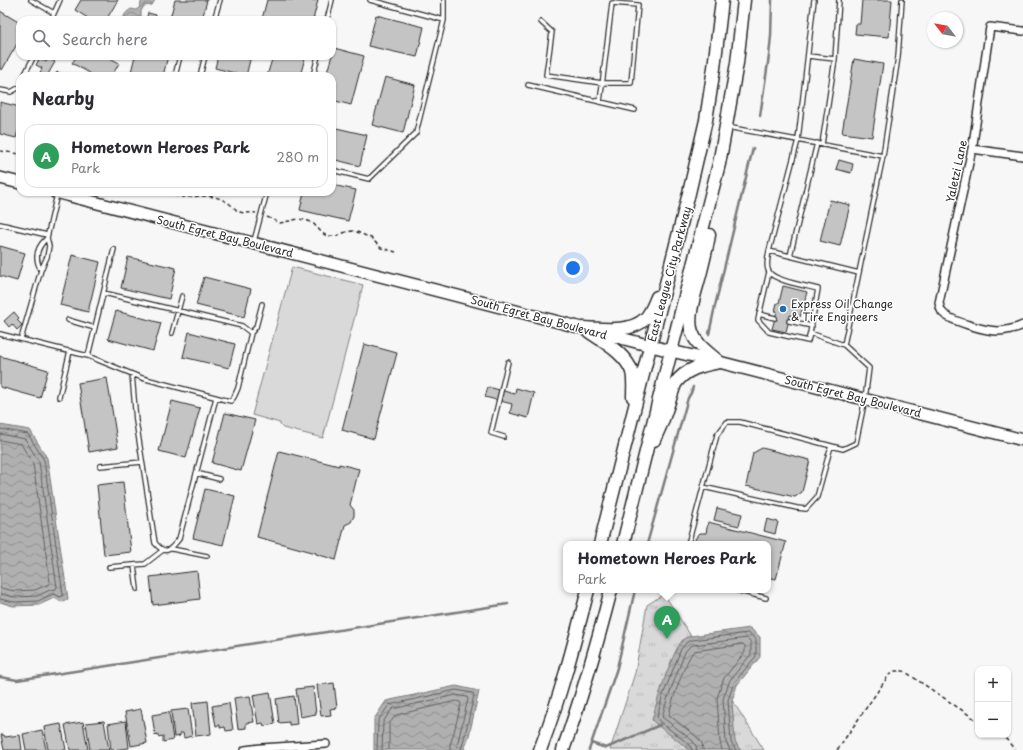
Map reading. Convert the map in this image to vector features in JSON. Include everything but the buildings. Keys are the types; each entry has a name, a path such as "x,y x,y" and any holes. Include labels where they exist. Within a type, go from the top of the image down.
{"main road":[{"name":"East League City Parkway","path":"601,541 671,266 706,120 714,75 722,0"},
{"name":"East League City Parkway","path":"623,541 644,462 670,351 719,164 737,63 744,0"},
{"path":"0,178 16,182"},
{"name":"South Egret Bay Boulevard","path":"72,196 670,351 866,399 1023,440"},
{"path":"710,201 711,225 690,318 691,331 696,342 719,362"},
{"path":"584,328 620,329 632,326 645,319 650,312 671,266"},
{"path":"584,328 623,356 629,365 632,373 634,408"},
{"path":"644,462 662,422 678,379 691,370 705,364 719,362"},
{"path":"540,750 563,683 587,593"},
{"path":"564,750 592,660 610,593"}],"street":[{"name":"Yaletzi Lane","path":"1023,31 990,27 972,150 939,303 940,310 946,316 965,324 980,328 998,331 1020,327 1023,325"},
{"path":"972,150 1023,156"},
{"path":"245,750 326,744"}],"lane":[{"path":"31,0 54,13"},
{"path":"53,16 60,0"},
{"path":"215,16 220,0"},
{"path":"328,16 332,0"},
{"path":"370,0 444,20"},
{"path":"336,171 369,180 416,133 444,20 444,0"},
{"path":"769,272 776,278 818,289 808,341 769,332 758,320 769,272 767,264 768,251 798,140 814,0"},
{"path":"822,144 835,59 839,0"},
{"path":"844,346 883,156 898,57 902,0"},
{"path":"540,22 552,32 546,75 602,83 631,83 638,6 612,3 602,83 600,102"},
{"path":"808,56 835,59"},
{"path":"26,72 32,60"},
{"path":"176,72 179,60"},
{"path":"201,72 204,60"},
{"path":"313,72 317,60"},
{"path":"528,85 635,110"},
{"path":"0,90 11,92 16,89"},
{"path":"726,126 883,156"},
{"path":"790,256 817,143"},
{"path":"41,270 37,263 37,254 47,236 56,196"},
{"path":"253,243 266,196"},
{"path":"0,224 47,236"},
{"path":"21,339 41,270 47,257 49,246 47,236"},
{"path":"88,356 114,249"},
{"path":"768,251 859,272"},
{"path":"104,292 242,326 251,333"},
{"path":"172,333 182,296"},
{"path":"0,334 88,356 142,378 231,401 238,388 251,333 256,327 262,304"},
{"path":"759,314 775,318"},
{"path":"68,320 95,328"},
{"path":"789,321 812,326"},
{"path":"689,541 717,435 727,422 740,422 843,449 856,443 866,399 869,368 844,346 810,333"},
{"path":"59,397 70,351"},
{"path":"504,437 491,433 508,362"},
{"path":"132,374 136,421 155,543 163,550 168,551 172,549 207,556"},
{"path":"172,549 179,539 216,398"},
{"path":"703,487 806,509 817,496 831,446"},
{"path":"100,466 142,462"},
{"path":"196,473 219,479"},
{"path":"109,567 145,564 163,550"},
{"path":"134,565 137,589"},
{"path":"747,593 766,598"}],"path":[{"path":"0,151 16,153"},
{"path":"176,196 214,197 224,200 236,210 241,212 256,213"},
{"path":"266,217 280,223 298,219 306,220 313,223 322,233 327,236 336,236 352,231 357,232 371,238 381,248 396,252"},
{"path":"837,750 889,675 894,671 904,671 975,719"},
{"path":"1004,738 1015,750"}],"green space":[{"path":"292,267 363,285 323,438 283,428 280,423 252,415"},
{"path":"664,594 764,750 610,750 635,673 647,605"}],"water":[{"path":"142,0 155,0 152,5 144,6 141,11 141,16 124,16 131,9 136,10 139,8"},
{"path":"0,425 30,430 47,458 68,599 62,602 54,598 39,605 13,606 0,602"},
{"path":"750,628 760,637 760,657 737,685 732,701 735,741 740,750 690,750 652,720 670,663 675,652 680,643 686,637"},
{"path":"456,686 479,691 469,736 464,750 374,750 374,719 386,701"}],"waterway":[{"path":"760,116 769,56 772,0"},
{"path":"709,334 753,148"},
{"path":"648,541 688,398 693,387"},
{"path":"589,750 617,668 634,593"},
{"path":"0,677 17,680 508,604"},
{"path":"591,743 606,748 660,725"}],"place":[{"name":"Express Oil Change & Tire Engineers","path":"783,309"},
{"name":"Hometown Heroes Park","path":"667,639"}]}
